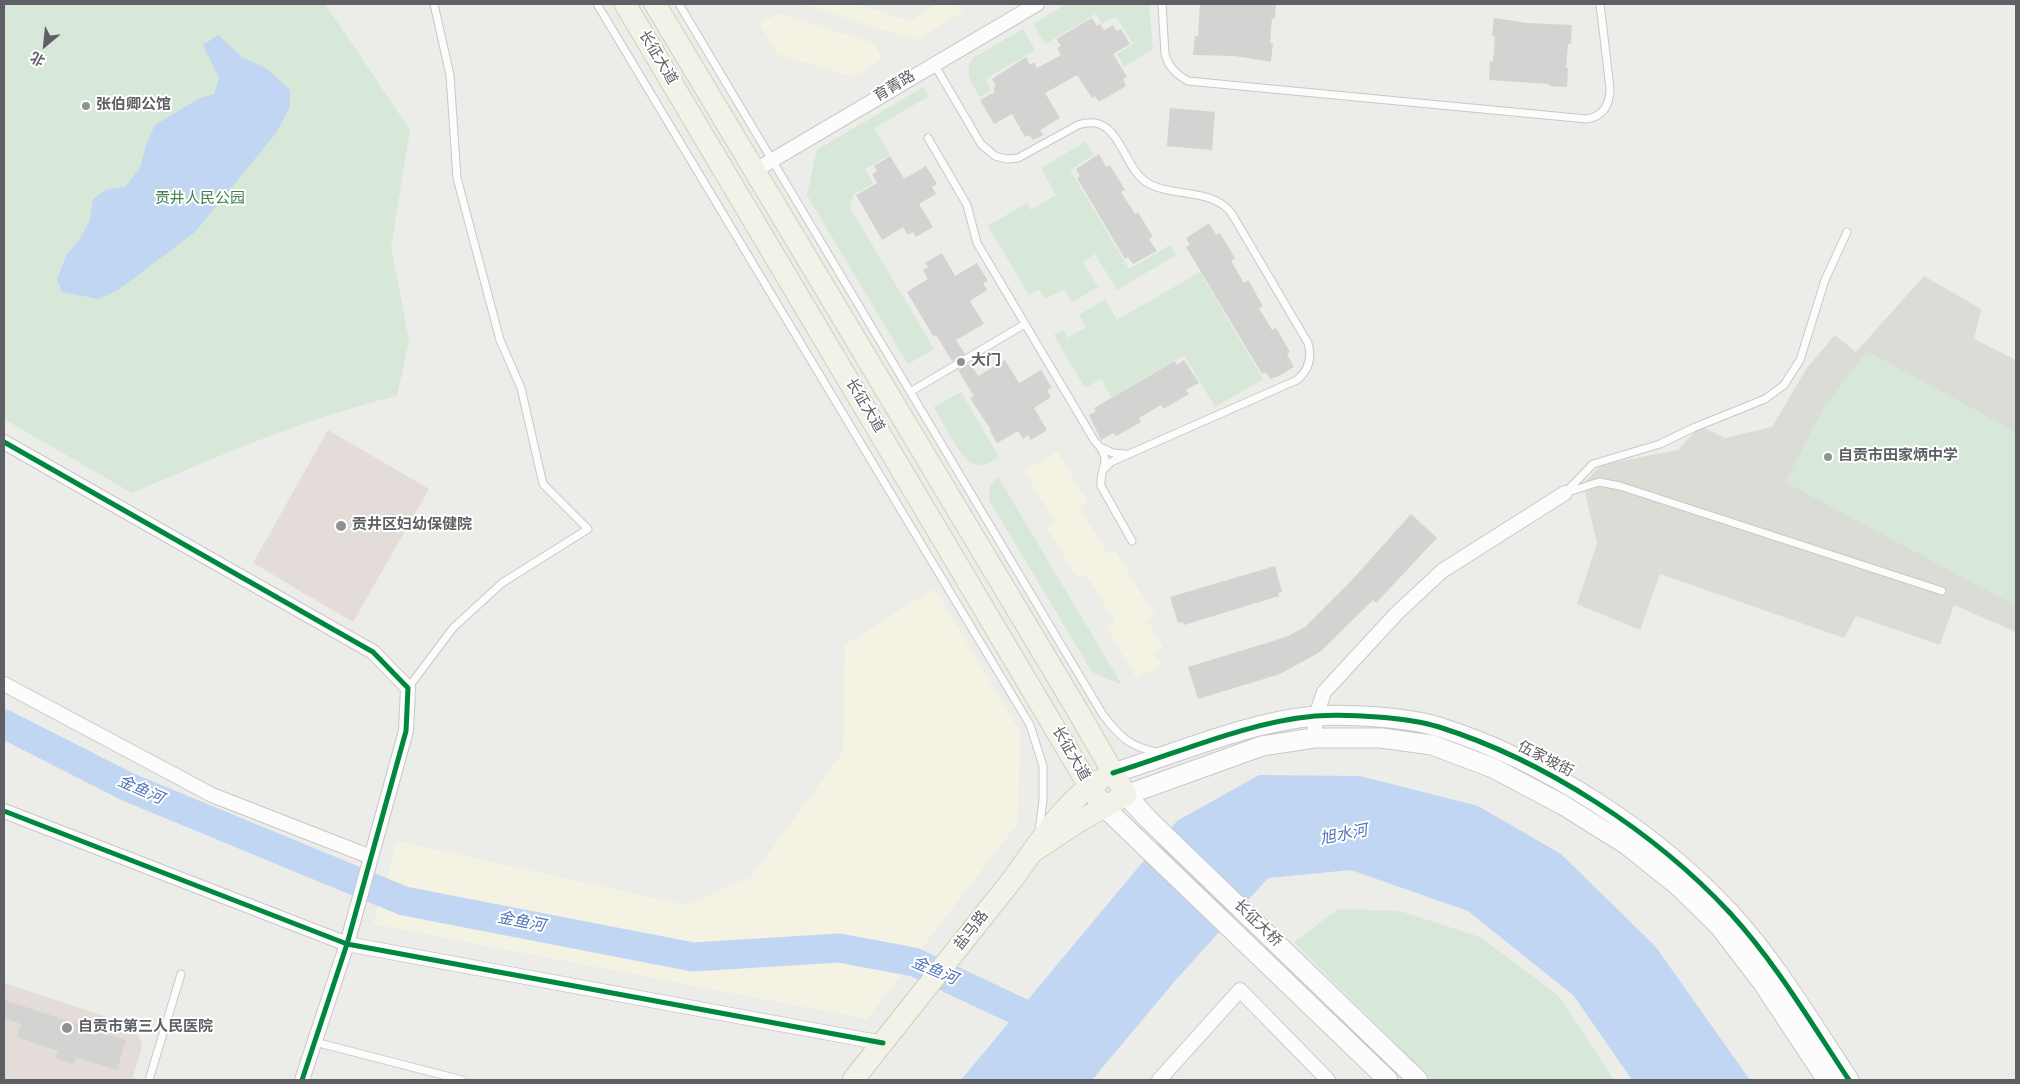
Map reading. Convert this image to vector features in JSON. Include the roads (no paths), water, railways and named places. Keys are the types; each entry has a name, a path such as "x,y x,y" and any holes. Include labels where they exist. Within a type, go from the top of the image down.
{"main road":[{"name":"长征大道","path":"625,4 1089,786 1104,807"},
{"name":"长征大道","path":"655,4 763,166 1126,795"},
{"name":"盐马路","path":"853,1080 903,1019 1068,806 1089,786 1113,773"},
{"path":"1034,851 1081,820 1126,795"}],"street":[{"name":"育菁路","path":"763,166 1037,4"},
{"path":"4,442 373,652 408,688 406,731 348,944 302,1080"},
{"path":"1314,738 1316,716 1324,692 1397,613 1442,571 1565,493"},
{"path":"4,684 212,795 371,857"},
{"name":"伍家坡街","path":"1113,773 1261,724 1316,716 1383,718 1437,726 1498,750 1574,789 1637,830 1689,872 1731,914 1776,969 1849,1080"},
{"name":"伍家坡街","path":"1126,795 1262,746 1314,738 1381,738 1432,745 1492,768 1563,805 1628,845 1677,885 1719,926 1762,982 1827,1080"},
{"name":"长征大桥","path":"1126,795 1148,819 1418,1080"},
{"name":"长征大桥","path":"1104,807 1388,1080"},
{"path":"4,810 348,944 883,1043"},
{"path":"1159,1080 1240,990 1328,1080"}],"lane":[{"path":"408,688 454,628 502,583 588,529 542,484 521,388 500,340 457,178 450,75 434,4"},
{"path":"597,4 1030,725 1044,766 1040,825 1034,851"},
{"path":"679,4 763,166 910,392 1103,715 1119,736 1140,749 1170,755"},
{"path":"1162,4 1167,62 1173,71 1188,81 1588,119 1602,113 1610,99 1600,4"},
{"path":"934,64 981,144 994,156 1007,159 1018,158 1078,125 1084,123 1097,124 1104,126 1113,134 1136,171 1146,181 1156,186 1213,199 1224,205 1232,214 1306,337 1310,353 1309,364 1297,380 1111,462 1104,469"},
{"path":"928,138 968,205 977,243 1094,440 1112,454 1132,453"},
{"path":"1565,493 1593,464 1660,444 1693,428 1765,399 1784,385 1800,360 1825,280 1847,232"},
{"path":"910,392 1025,324"},
{"path":"1100,446 1105,455 1104,469 1100,481 1103,491 1132,541"},
{"path":"1565,493 1599,482 1620,486 1942,591"},
{"path":"150,1080 181,974"},
{"path":"315,1042 462,1080"}],"water":[{"path":"218,35 242,57 267,69 290,90 290,107 276,133 195,232 118,290 99,299 62,292 57,279 67,254 79,241 90,220 93,199 105,190 125,187 140,168 146,145 155,125 200,98 214,94 219,78 203,45"},
{"name":"旭水河","path":"1259,775 1360,776 1478,806 1561,854 1655,946 1750,1080 1632,1080 1574,996 1468,911 1351,870 1268,878 1174,982 1092,1080 961,1080 1177,821"}],"waterway":[{"name":"金鱼河","path":"4,724 128,787 404,901 693,957 839,948 914,962 1052,1027"}],"place":[{"name":"张伯卿公馆","path":"86,106"},
{"name":"大门","path":"961,362"},
{"name":"自贡市田家炳中学","path":"1828,457"},
{"name":"贡井区妇幼保健院","path":"341,526"},
{"name":"自贡市第三人民医院","path":"67,1028"}],"park label":[{"name":"贡井人民公园","path":"200,200"}]}
